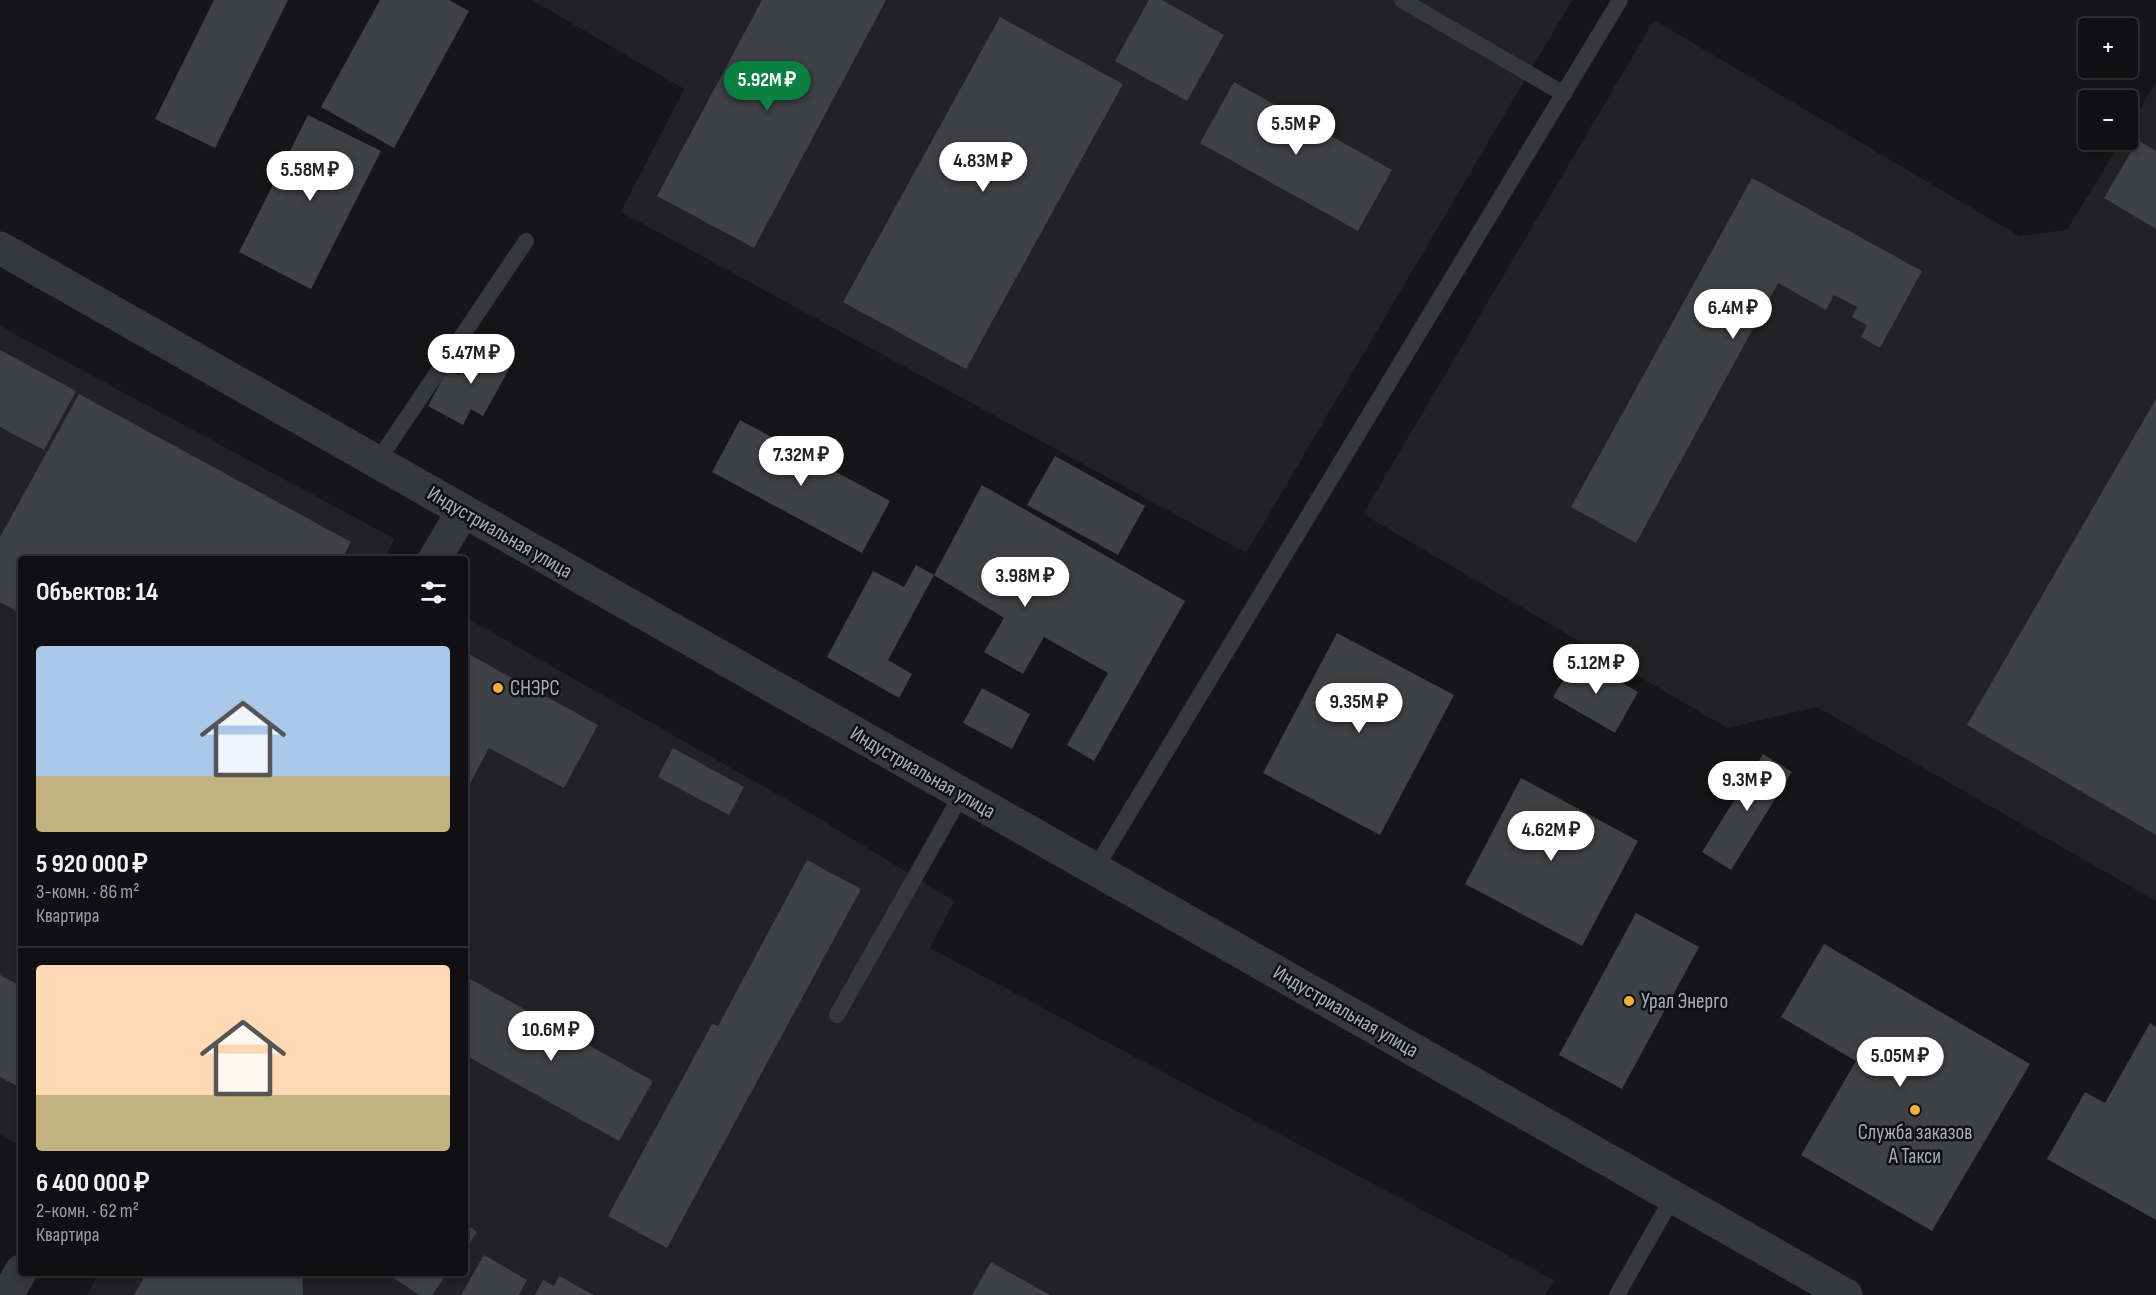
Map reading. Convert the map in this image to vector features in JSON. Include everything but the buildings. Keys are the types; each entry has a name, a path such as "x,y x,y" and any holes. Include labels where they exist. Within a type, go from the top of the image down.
{"street":[{"name":"Индустриальная улица","path":"0,248 1846,1295"},
{"path":"436,556 463,511"}],"lane":[{"path":"1402,0 1564,94"},
{"path":"1095,869 1620,0"},
{"path":"377,462 526,241"},
{"path":"837,1015 962,794"},
{"path":"1617,1295 1672,1197"}],"shaded area":[{"path":"532,0 1572,0 1246,553 621,212 684,89"},
{"path":"1654,20 2019,236 2067,230 2116,150 2138,150 2138,112 2156,82 2156,901 1817,707 1727,728 1363,514"},
{"path":"0,326 395,539 386,556 18,556 18,1144 0,1134"},
{"path":"468,619 805,810 954,901 930,948 1554,1280 1545,1295 87,1295 97,1276 468,1276"}],"place":[{"name":"СНЭРС","path":"498,688"},
{"name":"Урал Энерго","path":"1629,1001"},
{"name":"Служба заказов А Такси","path":"1915,1110"}]}
